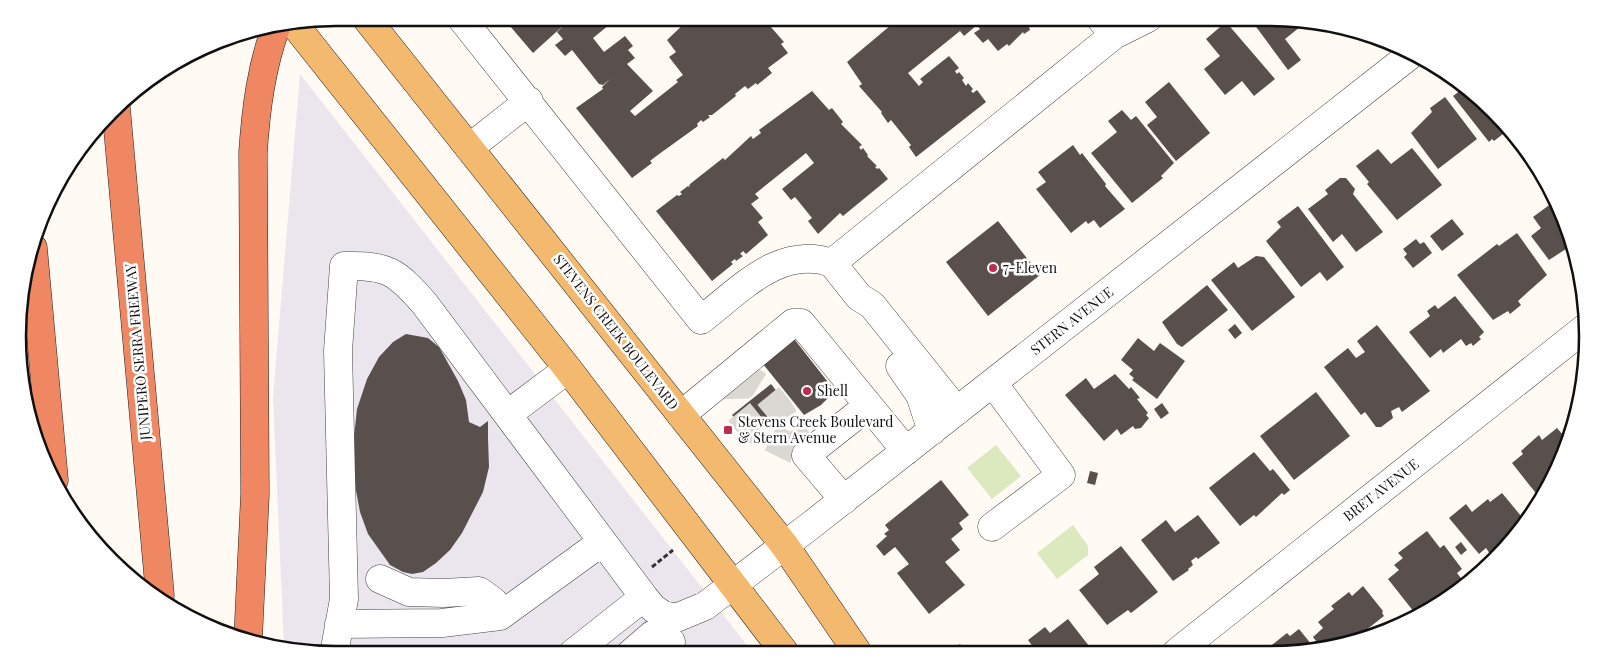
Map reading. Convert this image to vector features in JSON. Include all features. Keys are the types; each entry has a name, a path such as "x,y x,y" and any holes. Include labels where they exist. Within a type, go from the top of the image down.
{"highway":[{"path":"248,633 255,494 253,152 258,91 267,51 274,32"},
{"name":"JUNIPERO SERRA FREEWAY","path":"117,117 160,591"},
{"path":"35,263 52,460"}],"main road":[{"name":"STEVENS CREEK BOULEVARD","path":"372,26 785,546 853,646"},
{"path":"298,29 568,369 780,646"}],"street":[{"path":"468,26 530,101 701,320 770,267 786,260 816,257 832,263 858,297 872,305 957,411"},
{"path":"832,263 1107,26"},
{"name":"STERN AVENUE","path":"676,638 705,606 844,500 1406,58"},
{"path":"469,148 530,101"},
{"path":"335,646 344,599 338,351 344,266 373,265 402,277 424,303 602,542 645,584 658,611 676,638"},
{"path":"858,297 860,315 916,386 932,431"},
{"path":"681,415 793,323 801,324 906,451"},
{"name":"BRET AVENUE","path":"1185,646 1579,333"},
{"path":"508,414 568,369"},
{"path":"992,383 1061,475 992,527"},
{"path":"844,500 806,455 868,406"},
{"path":"339,624 442,623 500,616 602,542"},
{"path":"380,579 394,587 410,592 479,591 494,601 500,616"},
{"path":"580,646 645,584"},
{"path":"639,646 652,635 676,638"}],"path":[{"path":"645,584 673,550"}],"shaded area":[{"path":"300,74 748,646 336,646 284,641 273,397"}],"green space":[{"path":"996,445 1021,476 992,499 967,468"},
{"path":"1073,525 1088,546 1088,555 1057,579 1037,553"}],"building":[{"path":"510,26 563,26 533,53"},
{"path":"563,26 608,26 593,38 604,52 625,36 633,46 628,50 635,58 627,64 653,91 630,111 635,116 678,82 676,80 683,75 669,57 676,52 667,40 682,26 770,26 784,42 781,44 788,53 768,68 772,73 757,85 756,83 748,89 745,86 735,94 736,96 712,115 708,115 710,117 703,122 701,120 697,124 698,126 655,157 650,161 652,163 632,178 576,108 603,89 602,87 610,79 603,85 599,84 572,50 565,56 555,45 563,39 557,32"},
{"path":"890,26 976,26 964,36 960,31 908,73 919,86 923,82 920,79 949,56 959,68 955,71 957,74 959,72 964,78 962,80 966,86 968,83 973,89 971,91 973,93 977,90 986,102 916,157 909,147 911,145 891,120 888,123 882,112 859,86 862,84 847,62"},
{"path":"978,26 1030,26 1030,30 1024,34 1023,32 1009,46 1007,44 998,51 988,39 983,43 974,33 980,29"},
{"path":"1221,26 1229,26 1275,79 1254,96 1242,81 1225,95 1204,69 1220,56 1206,39"},
{"path":"1255,26 1299,28 1285,39 1301,60 1288,70"},
{"path":"1169,82 1210,133 1176,161 1147,125 1157,117 1145,102"},
{"path":"812,91 829,110 832,108 843,122 841,124 862,145 859,147 861,150 863,148 867,156 877,166 875,167 879,168 888,179 843,216 840,213 818,234 808,221 812,218 795,197 791,200 782,189 814,163 806,153 755,194 759,198 751,204 763,218 758,222 768,235 746,254 743,251 740,254 743,256 731,262 733,264 712,281 656,211 677,195 682,194 680,192 689,187 690,184 723,158 725,160 751,136 753,139 761,133 759,130"},
{"path":"1459,91 1488,117 1503,134 1494,141 1492,139 1489,142 1453,96"},
{"path":"1445,97 1477,139 1438,169 1411,133 1432,112 1430,108"},
{"path":"1122,110 1131,120 1136,116 1174,163 1161,176 1163,178 1132,203 1091,153 1117,132 1108,121"},
{"path":"1073,145 1080,155 1082,153 1106,184 1105,186 1125,209 1100,228 1094,220 1088,224 1086,221 1071,233 1036,189 1046,182 1038,172"},
{"path":"1412,148 1442,185 1397,220 1367,184 1369,182 1356,166 1378,149 1391,164"},
{"path":"1340,178 1346,178 1355,189 1353,194 1383,232 1356,252 1342,234 1333,242 1308,209 1328,194 1325,190"},
{"path":"1550,205 1566,249 1549,260 1531,236 1541,228 1533,217"},
{"path":"1298,206 1344,267 1327,281 1320,272 1301,287 1266,241 1281,227 1277,222"},
{"path":"1452,219 1464,234 1442,251 1430,236"},
{"name":"7-Eleven","path":"998,221 1040,275 988,316 946,262"},
{"path":"1517,233 1547,275 1518,301 1521,305 1510,314 1508,311 1493,320 1457,275 1497,244 1499,246"},
{"path":"1416,239 1420,244 1424,242 1432,253 1413,268 1404,257 1407,254 1403,249"},
{"path":"1256,256 1264,257 1295,297 1252,331 1211,280 1234,262 1238,268"},
{"path":"1207,285 1228,310 1182,347 1177,344 1162,322"},
{"path":"1455,296 1484,332 1479,337 1481,339 1473,346 1471,343 1466,346 1461,339 1443,353 1441,349 1430,358 1409,332 1430,316 1427,311 1435,305 1438,309"},
{"path":"1235,324 1242,333 1235,339 1228,330"},
{"path":"1377,325 1430,391 1402,412 1399,407 1391,411 1393,418 1381,427 1376,427 1365,412 1361,415 1324,367 1348,348 1356,358 1365,352 1357,341"},
{"path":"406,334 428,338 439,347 466,400 469,422 480,427 488,421 489,467 483,492 462,533 450,550 423,572 412,574 403,572 390,565 368,534 360,512 354,480 353,446 357,409 367,379 379,357 393,342"},
{"path":"791,335 835,391 821,405 804,415 759,359"},
{"path":"1138,338 1154,351 1160,343 1185,361 1157,399 1132,380 1134,378 1129,374 1133,370 1121,360"},
{"path":"1115,374 1129,389 1131,387 1140,398 1137,399 1148,413 1146,415 1149,418 1141,428 1135,429 1133,426 1121,435 1117,429 1104,441 1065,395 1086,378 1094,389"},
{"path":"771,384 786,403 747,435 732,415"},
{"path":"1316,392 1350,436 1294,480 1260,436"},
{"path":"1162,403 1169,413 1161,419 1154,409"},
{"path":"1557,428 1562,434 1547,473 1536,492 1512,463 1523,454 1521,451 1539,435 1542,440"},
{"path":"1254,452 1270,471 1273,469 1290,490 1284,495 1282,493 1256,517 1254,515 1240,526 1209,488"},
{"path":"1090,471 1098,473 1095,485 1087,483"},
{"path":"941,480 969,515 959,523 963,529 951,539 960,550 945,562 965,585 929,614 897,573 909,564 895,547 884,556 876,546 887,536 884,534 889,530 885,525"},
{"path":"1502,493 1521,516 1490,553 1486,548 1479,554 1449,518 1466,504 1472,512 1488,499 1490,502"},
{"path":"1198,515 1220,543 1198,559 1196,557 1191,561 1193,565 1189,570 1173,581 1141,540 1166,520 1175,532"},
{"path":"1427,531 1440,548 1444,545 1462,569 1457,573 1462,579 1441,594 1413,610 1388,579 1399,570 1394,565 1403,558 1398,553"},
{"path":"1461,542 1467,550 1461,555 1455,547"},
{"path":"1121,546 1158,592 1131,613 1128,610 1107,625 1079,590 1099,574 1094,567"},
{"path":"1363,586 1383,611 1384,616 1366,630 1317,642 1313,637 1323,628 1318,622 1334,609 1331,606 1349,592 1352,596"},
{"path":"1068,619 1089,646 1032,646 1028,640 1045,627 1050,633"},
{"path":"1299,629 1310,643 1271,646 1287,633 1290,636"}],"tunnel":[{"path":"735,371 736,408 753,429 806,455"},
{"path":"735,371 761,387 779,409 806,455"}],"place":[{"name":"7-Eleven","path":"993,268"},
{"name":"Shell","path":"807,391"},
{"name":"Stevens Creek Boulevard & Stern Avenue","path":"728,430"}]}
